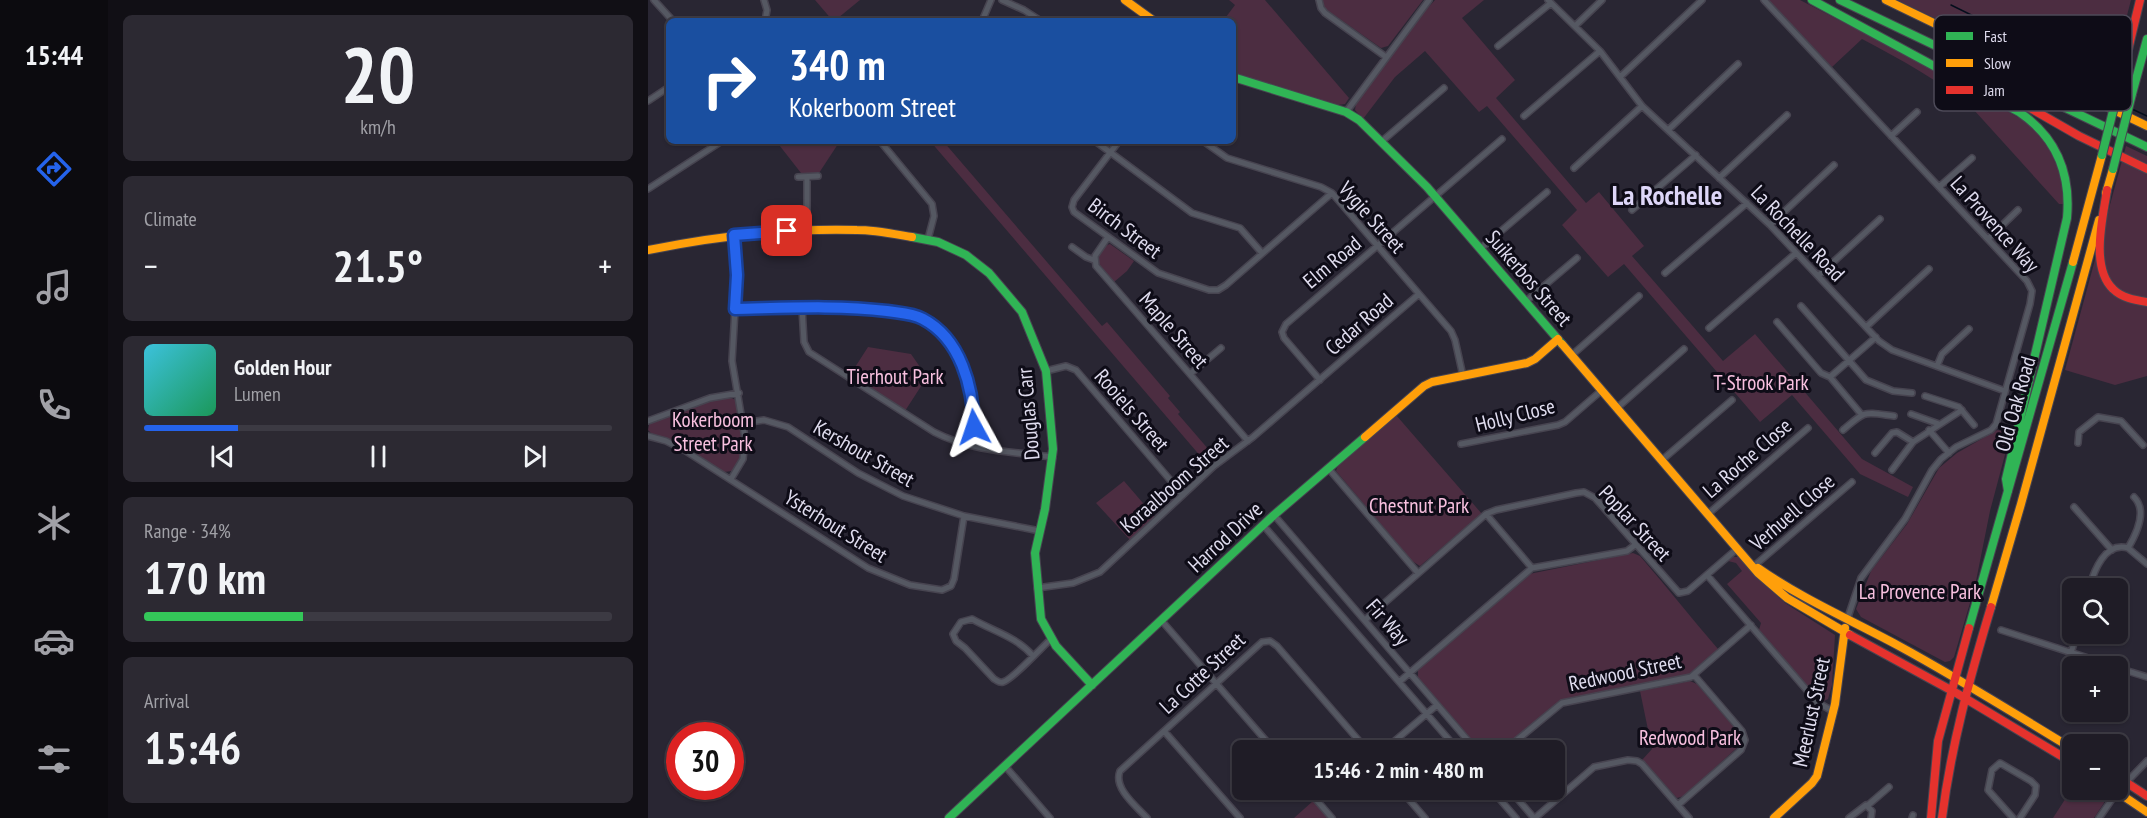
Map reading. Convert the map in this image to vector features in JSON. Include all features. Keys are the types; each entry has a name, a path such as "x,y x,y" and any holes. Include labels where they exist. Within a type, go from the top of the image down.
{"main road":[{"path":"1812,0 1934,61"},
{"path":"1840,0 1934,45"},
{"path":"1887,0 1934,23"},
{"name":"Old Oak Road","path":"2132,33 2140,0"},
{"path":"1130,1 1150,18"},
{"name":"Old Oak Road","path":"2132,94 2147,39"},
{"path":"1904,47 1934,64"},
{"name":"Suikerbos Street","path":"1236,78 1346,112 1355,117 1434,196 1765,581 1813,615 1964,697 2062,756"},
{"path":"2008,491 2006,479 2067,218 2068,194 2065,171 2051,143 2029,119 2015,111"},
{"path":"2034,111 2147,169"},
{"path":"2072,111 2147,147"},
{"name":"Old Oak Road","path":"1931,818 1938,741 1951,690 2047,357 2113,111"},
{"path":"2116,111 2147,126"},
{"name":"Old Oak Road","path":"1942,818 1947,769 1964,697 2013,533 2128,111"},
{"path":"2107,190 2099,252 2101,271 2111,287 2121,294 2132,300 2147,302"},
{"name":"Douglas Carr","path":"648,250 734,235 807,230 859,231 928,239 966,255 982,267 1022,312 1046,371 1053,457 1034,561 1041,619 1064,656 1092,685"},
{"name":"Harrod Drive","path":"949,818 1263,525 1424,386 1432,382 1527,363 1558,339"},
{"name":"Suikerbos Street","path":"1754,566 1786,588 1969,685 2062,742"},
{"name":"Meerlust Street","path":"1773,818 1816,779 1834,712 1847,620"},
{"path":"2128,783 2147,796"},
{"path":"2128,799 2147,812"}],"street":[{"path":"654,0 670,18"},
{"path":"764,0 767,10 766,18"},
{"path":"983,18 991,0"},
{"path":"1002,0 1036,18"},
{"path":"1319,0 1325,13 1386,57"},
{"path":"1346,112 1430,0"},
{"path":"1575,26 1602,0"},
{"path":"1620,77 1702,0"},
{"name":"La Provence Way","path":"1764,0 2027,281 2032,291 1993,429 1949,453 1932,470 1905,519 1862,575 1847,620"},
{"path":"1498,46 1549,2"},
{"name":"La Rochelle Road","path":"1549,2 1599,51 1642,106 1770,225 1876,337 1889,348 2005,391"},
{"path":"1524,116 1599,51"},
{"path":"1668,130 1738,64"},
{"path":"1381,142 1444,88"},
{"path":"648,101 666,89"},
{"path":"1574,168 1642,106"},
{"path":"1891,136 1917,112"},
{"path":"1719,178 1787,115"},
{"name":"Elm Road","path":"1320,380 1284,338 1282,332 1286,324 1502,139"},
{"path":"648,189 717,144"},
{"path":"883,144 933,204 934,216 928,239"},
{"path":"1099,144 1192,213 1240,228 1262,253"},
{"path":"1110,152 1117,144"},
{"name":"Vygie Street","path":"1207,144 1227,158 1321,187 1332,193 1453,335 1463,376"},
{"name":"Birch Street","path":"1110,152 1074,200 1072,207 1076,214 1158,273 1213,290 1226,285 1332,193"},
{"path":"1632,210 1695,155"},
{"path":"1939,187 1972,158"},
{"path":"1770,225 1834,165"},
{"path":"798,177 818,176"},
{"path":"807,177 807,230"},
{"path":"1480,249 1547,192"},
{"path":"1665,273 1747,203"},
{"path":"1988,239 2018,210"},
{"path":"1818,276 1880,219"},
{"path":"730,479 744,459 744,423 732,361 737,275 734,235"},
{"path":"1072,247 1094,260 1108,237"},
{"path":"1709,328 1796,253"},
{"path":"1525,302 1577,258"},
{"name":"Maple Street","path":"1094,260 1096,266 1248,441"},
{"path":"1866,327 1929,269"},
{"name":"Cedar Road","path":"1320,380 1419,294"},
{"path":"1572,355 1639,296"},
{"path":"1802,306 1868,381 1893,391 1912,393"},
{"path":"735,309 852,307 902,313 920,318 933,326 955,352 969,383 974,423 971,445"},
{"path":"802,308 804,342 809,352 934,432 956,442 1053,457"},
{"path":"1778,322 1821,373 1830,377 1861,414"},
{"path":"1937,366 1942,354 1969,329"},
{"path":"1830,377 1876,337"},
{"path":"1190,374 1221,348"},
{"path":"1617,408 1684,349"},
{"name":"Rooiels Street","path":"1046,371 1066,366 1076,370 1183,495"},
{"name":"Koraalboom Street","path":"1037,588 1073,583 1098,573 1214,466 1248,441 1320,380"},
{"name":"Holly Close","path":"1461,444 1558,425 1602,390"},
{"path":"648,421 710,398 738,393"},
{"path":"1925,396 1957,406 1974,425"},
{"path":"1662,460 1732,400"},
{"path":"1892,470 1913,442 1962,410"},
{"path":"1843,430 1861,414 1894,416"},
{"path":"1911,414 1939,424"},
{"path":"2078,443 2079,432 2098,417 2121,421 2146,445"},
{"name":"Kershout Street","path":"744,423 764,420 788,427 858,473 895,493 964,516 1040,531"},
{"name":"La Roche Close","path":"1708,514 1808,428"},
{"path":"1929,430 1949,453"},
{"path":"1875,453 1892,433 1899,433 1913,442"},
{"name":"Ysterhout Street","path":"648,435 684,450 867,568 910,585 939,590 950,588 954,582 964,516"},
{"path":"1328,468 1418,573"},
{"name":"Verhuell Close","path":"1754,566 1852,482"},
{"name":"Poplar Street","path":"1365,620 1486,514 1584,492 1595,498 1678,593 1688,591 1738,548"},
{"path":"2128,548 2141,520 2142,507 2134,497"},
{"path":"2074,507 2112,550"},
{"path":"1486,514 1532,568"},
{"name":"Fir Way","path":"1275,515 1467,740"},
{"name":"Fir Way","path":"1263,525 1449,740"},
{"path":"1399,682 1532,568 1627,551 1635,545"},
{"path":"2092,578 2095,567 2119,546 2128,548 2147,564"},
{"path":"1707,575 1817,702 1834,712"},
{"path":"1033,656 1018,641 972,619 961,622 954,632 956,641 998,682 1007,680 1033,656 1052,638"},
{"path":"1161,620 1265,740"},
{"name":"Redwood Street","path":"1517,740 1564,702 1688,678 1751,626"},
{"path":"2001,630 2081,656"},
{"name":"La Cotte Street","path":"1147,818 1121,788 1118,776 1257,644 1264,641 1273,642 1357,740"},
{"path":"2072,653 2074,644"},
{"path":"2128,671 2147,677"},
{"path":"1678,805 1741,750 1745,740 1742,731 1694,675"},
{"path":"1396,740 1437,705"},
{"path":"1164,730 1240,818"},
{"path":"1519,800 1535,818 1593,768 1628,760 1640,763 1689,818"},
{"path":"2128,775 2147,761"},
{"path":"2013,818 1988,790 1992,770 2000,763 2036,786 2035,795 2020,818"},
{"path":"1005,766 1050,818"},
{"path":"1849,818 1863,806 1868,806 1889,787"},
{"path":"1316,800 1332,818"},
{"path":"1409,800 1425,818"},
{"path":"1500,800 1516,818"},
{"path":"2099,818 2109,800"},
{"path":"1868,806 1872,812 1871,818"}],"green space":[{"path":"815,0 860,0 838,18 830,18"},
{"path":"1229,0 1265,0 1349,98 1345,104 1338,105 1236,74 1236,18 1225,18 1235,5"},
{"path":"1322,0 1423,0 1388,46 1381,48 1327,10"},
{"name":"T-Strook Park","path":"1435,0 1484,0 1462,18 1515,80 1496,98 1586,203 1599,192 1644,246 1632,256 1723,361 1755,334 1862,459 1913,487 1908,497 1860,474 1792,395 1760,422 1624,264 1608,277 1562,225 1577,210 1487,106 1479,112 1425,51 1395,77 1363,119 1355,110 1356,103"},
{"path":"1768,0 1800,0 1934,70 1934,80 1862,39 1832,67"},
{"path":"1897,0 2131,0 2127,15 1934,15 1934,18"},
{"path":"1975,111 2007,111 2028,123 2048,145 2061,176 2064,204 2059,204"},
{"path":"778,144 838,144 819,173 801,173"},
{"path":"933,144 946,144 1102,326 1107,322 1170,396 1168,398 1180,412 1178,414 1216,458 1208,465"},
{"path":"2126,146 2147,156 2147,376 2115,385 2065,370"},
{"path":"1110,244 1134,261 1127,271 1114,282 1098,263 1101,251"},
{"name":"Tierhout Park","path":"868,347 911,354 927,377 905,411 850,375"},
{"name":"Kokerboom Street Park","path":"729,397 738,403 742,430 740,456 732,471 724,472 679,443 653,435 648,430 653,421 706,402"},
{"name":"Chestnut Park","path":"1396,415 1482,514 1420,566 1412,561 1336,471 1338,465"},
{"name":"La Provence Park","path":"1997,430 2011,432 1990,511 1975,586 1954,657 1945,662 1861,617 1856,609 1871,571 1907,524 1939,468 1957,453"},
{"path":"1124,481 1155,517 1130,540 1096,503"},
{"path":"1633,553 1640,556 1718,649 1688,675 1561,700 1512,740 1471,740 1418,678 1418,670 1529,574"},
{"path":"1733,557 1738,557 1785,603 1835,635 1832,685 1828,699 1824,701 1818,698 1759,630 1761,623 1727,584 1742,571 1736,563 1728,561"},
{"name":"Redwood Park","path":"1690,681 1697,684 1740,734 1742,741 1684,796 1677,798 1642,760 1652,749 1640,691"},
{"path":"2065,800 2104,800 2094,818 2053,818"},
{"path":"1313,801 1328,818 1294,818"}],"waterway":[{"path":"1951,5 1971,15"},
{"path":"2132,109 2147,116"}],"traffic: fast":[{"path":"1812,0 1934,66"},
{"path":"1840,0 1934,45"},
{"path":"2132,94 2147,39"},
{"path":"1236,78 1346,112 1359,120 1427,187 1562,344"},
{"path":"2008,491 2006,479 2067,218 2068,202 2063,171 2052,145 2032,122 2017,111"},
{"path":"2072,111 2147,147"},
{"path":"2102,155 2113,111"},
{"path":"2113,169 2128,111"},
{"path":"912,237 938,242 966,255 989,273 1022,312 1046,371 1053,449 1045,509 1035,553 1041,619 1056,646 1092,685"},
{"path":"1969,628 2073,262"},
{"path":"949,818 1274,515 1365,437"}],"traffic: slow":[{"path":"1125,0 1150,18"},
{"path":"1886,0 1934,23"},
{"path":"2116,111 2147,126"},
{"path":"2073,262 2102,155"},
{"path":"2106,193 2113,169"},
{"path":"1991,607 2099,220"},
{"path":"648,250 726,237 804,230 864,230 912,237"},
{"path":"1365,437 1424,386 1432,382 1527,363 1558,339"},
{"path":"1562,344 1758,573 1787,598 1850,635"},
{"path":"1758,568 1809,599 1943,671 2062,742"},
{"path":"1774,818 1817,776 1835,704 1845,628"},
{"path":"2128,799 2147,812"}],"traffic: jam":[{"path":"2132,33 2140,0"},
{"path":"2035,111 2079,136 2147,169"},
{"path":"2107,190 2100,241 2100,255 2106,280 2120,295 2147,302"},
{"path":"1942,818 1950,764 1962,712 1991,607"},
{"path":"1931,818 1938,741 1969,628"},
{"path":"1850,635 1958,694 2062,756"},
{"path":"2128,784 2147,796"}],"district":[{"name":"La Rochelle","path":"1667,195"}],"route":[{"path":"787,231 734,235 737,275 735,309 852,307 914,315 937,330 959,358 970,386 974,427"}]}
